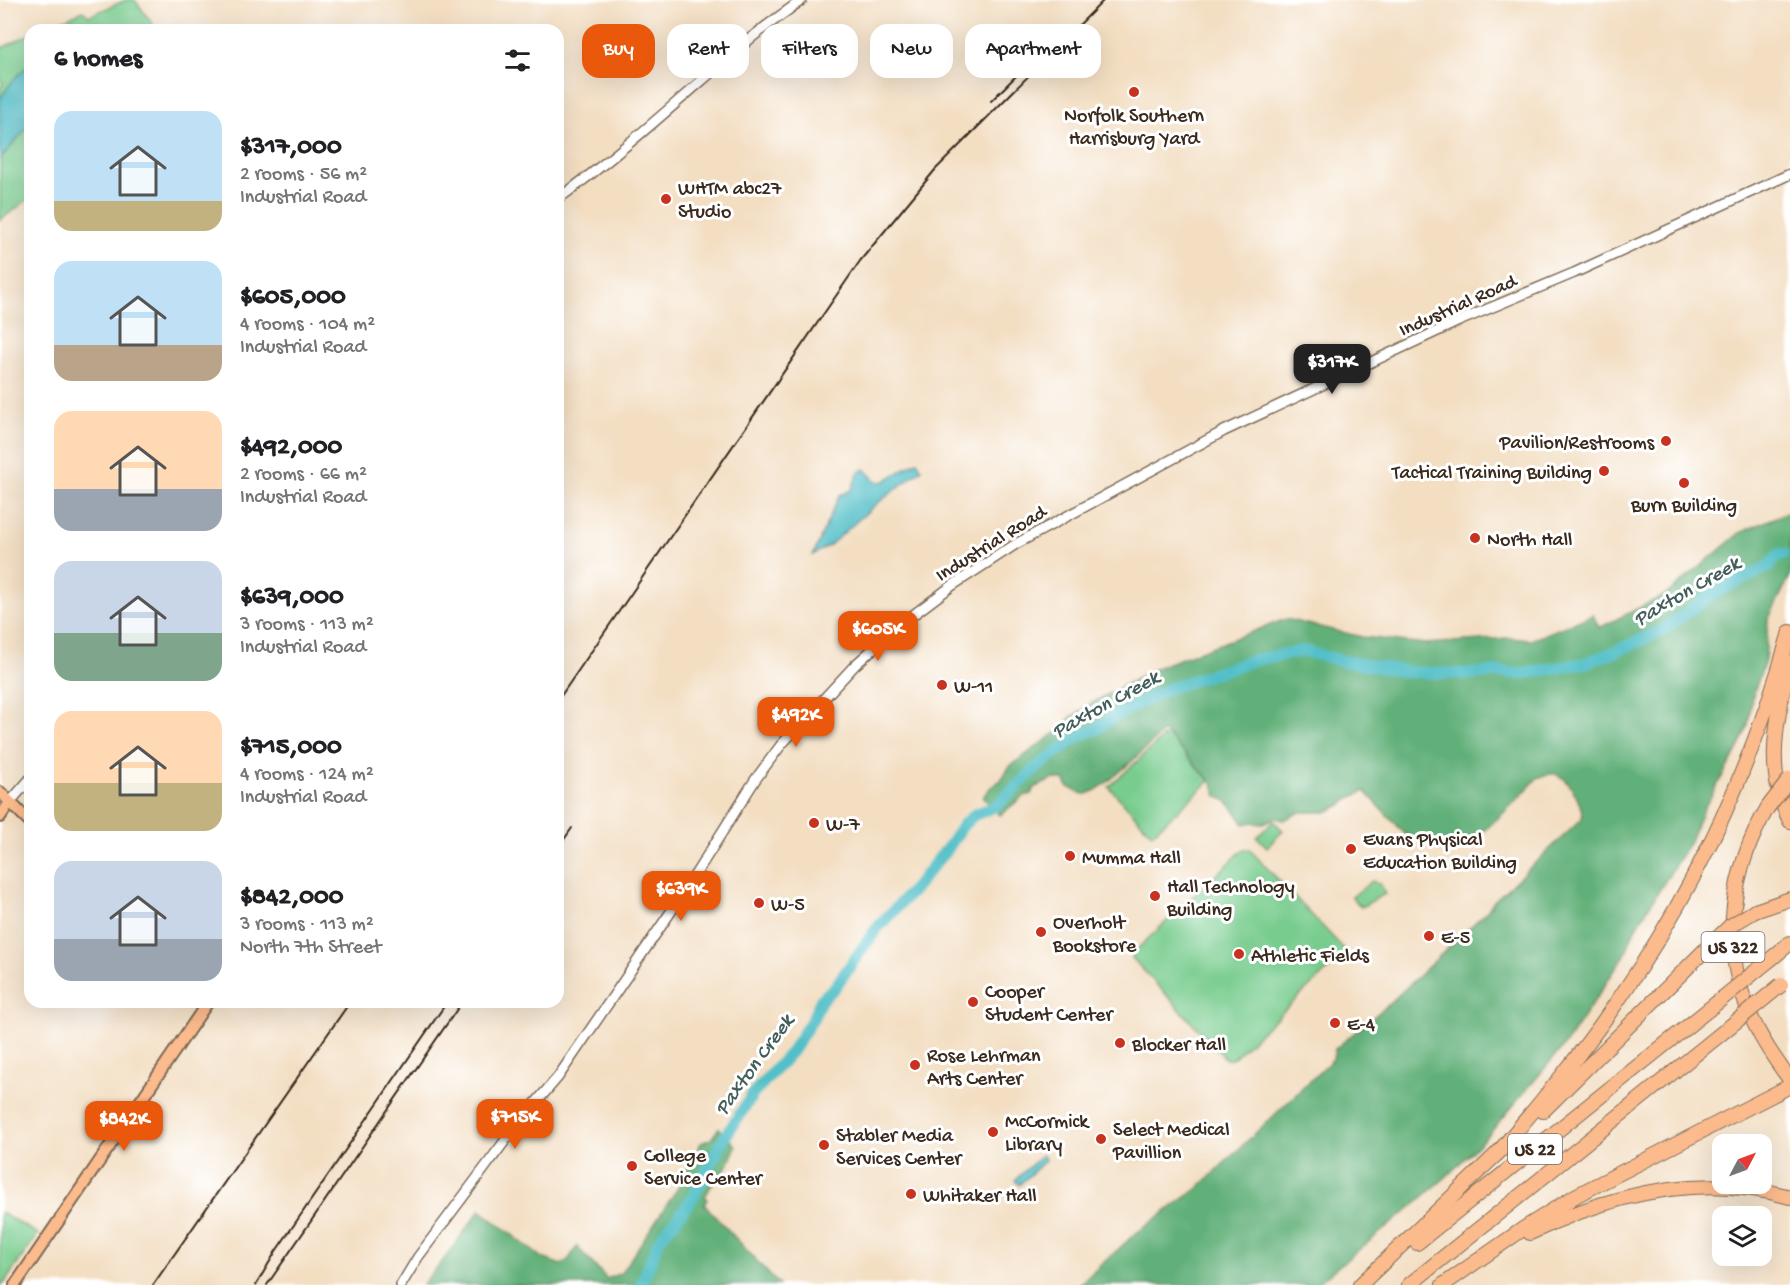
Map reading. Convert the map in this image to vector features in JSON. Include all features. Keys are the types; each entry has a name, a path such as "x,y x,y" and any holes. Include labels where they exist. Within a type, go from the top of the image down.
{"highway":[{"path":"1497,1154 1597,1030 1642,965 1685,892 1741,775 1767,705 1790,632"},
{"path":"1790,658 1776,725 1773,754 1778,790 1790,821"},
{"name":"US 322","path":"1790,779 1768,807 1749,843 1740,872 1733,908 1733,945 1740,986 1748,1011 1760,1035 1790,1080"},
{"path":"1360,1285 1545,1109 1730,926 1755,911 1790,899"},
{"name":"US 22","path":"1360,1285 1448,1219 1790,944"},
{"name":"US 22","path":"1409,1285 1786,982"},
{"path":"1443,1285 1577,1195 1790,1086"},
{"path":"1483,1257 1567,1216 1647,1192 1682,1187 1715,1186 1750,1189 1790,1197"}],"main road":[{"path":"0,792 24,816"},
{"path":"0,817 10,802"},
{"path":"15,1285 204,1008"}],"street":[{"path":"564,195 659,120 745,42 802,0"},
{"name":"Industrial Road","path":"401,1285 418,1257 509,1136 564,1068 676,904 755,780 781,745 855,665 901,624 953,585 1016,544 1224,431 1459,321 1574,273 1790,174"},
{"path":"10,802 24,786"}],"green space":[{"path":"126,0 135,0 153,24 54,24 83,11 89,16"},
{"path":"24,37 24,202 0,220 0,87 3,84 0,79 0,49"},
{"path":"1790,511 1790,576 1768,620 1765,661 1752,698 1748,726 1738,749 1702,812 1689,843 1635,929 1625,955 1566,1043 1491,1132 1446,1177 1315,1285 1079,1285 1135,1234 1197,1189 1333,1059 1335,1049 1389,1004 1488,910 1493,902 1582,819 1582,814 1578,800 1570,786 1561,776 1554,774 1537,778 1508,809 1482,832 1469,838 1450,842 1430,842 1405,834 1365,791 1326,812 1300,812 1284,820 1275,818 1261,824 1253,822 1244,824 1228,802 1217,796 1213,784 1164,731 1113,778 1092,792 1081,793 1068,787 1064,780 1053,779 1034,788 1031,794 1024,796 1000,815 983,797 1001,780 1010,766 1064,727 1070,718 1092,703 1158,667 1286,619 1362,637 1426,644 1509,638 1531,640 1593,615 1599,628 1667,594 1740,533"},
{"path":"1167,734 1210,781 1152,834 1109,787"},
{"path":"1274,821 1283,831 1267,847 1257,837"},
{"name":"Athletic Fields","path":"1244,849 1249,849 1344,949 1344,955 1232,1059 1226,1059 1132,958 1133,953"},
{"path":"1372,881 1381,885 1385,894 1361,907 1352,897"},
{"path":"719,1128 736,1146 729,1163 712,1184 704,1204 779,1285 422,1285 480,1210 542,1258 561,1265 569,1259 577,1247 607,1279 621,1273 678,1188 701,1143 711,1139"},
{"path":"0,1212 38,1234 3,1285 0,1285"}],"water":[{"path":"24,70 24,131 0,159 0,99 14,79"},
{"path":"917,461 922,469 874,506 830,545 813,555 839,496 851,490 859,472 865,469 875,481 883,482"},
{"path":"1042,1155 1046,1160 1019,1185 1015,1180"}],"waterway":[{"name":"Paxton Creek","path":"641,1285 659,1240 692,1199 723,1140 753,1094 792,1051 812,1020 821,1000 835,987 877,928 914,889 950,845 963,825 974,815 996,806 1036,768 1080,735 1097,729 1115,716 1167,689 1254,660 1303,651 1343,661 1408,672 1521,674 1585,663 1663,630 1714,593 1769,566 1778,555 1783,554"}],"railway":[{"path":"564,691 860,261 935,170 1104,0"},
{"path":"991,101 1014,78"},
{"path":"564,839 572,828"},
{"path":"153,1285 346,1008"},
{"path":"256,1285 276,1251 443,1008"},
{"path":"267,1285 458,1008"}],"place":[{"name":"Norfolk Southern Harrisburg Yard","path":"1134,92"},
{"name":"WHTM abc27 Studio","path":"666,199"},
{"name":"Pavilion/Restrooms","path":"1666,441"},
{"name":"Tactical Training Building","path":"1604,471"},
{"name":"Burn Building","path":"1684,483"},
{"name":"North Hall","path":"1475,538"},
{"name":"W-11","path":"942,685"},
{"name":"W-7","path":"814,823"},
{"name":"Evans Physical Education Building","path":"1351,849"},
{"name":"Mumma Hall","path":"1070,856"},
{"name":"Hall Technology Building","path":"1155,896"},
{"name":"W-5","path":"759,903"},
{"name":"Overholt Bookstore","path":"1041,932"},
{"name":"E-5","path":"1429,936"},
{"name":"Athletic Fields","path":"1239,954"},
{"name":"Cooper Student Center","path":"973,1002"},
{"name":"E-4","path":"1335,1023"},
{"name":"Blocker Hall","path":"1120,1043"},
{"name":"Rose Lehrman Arts Center","path":"915,1065"},
{"name":"McCormick Library","path":"993,1132"},
{"name":"Select Medical Pavillion","path":"1101,1139"},
{"name":"Stabler Media Services Center","path":"824,1145"},
{"name":"College Service Center","path":"632,1166"},
{"name":"Whitaker Hall","path":"911,1194"}]}
